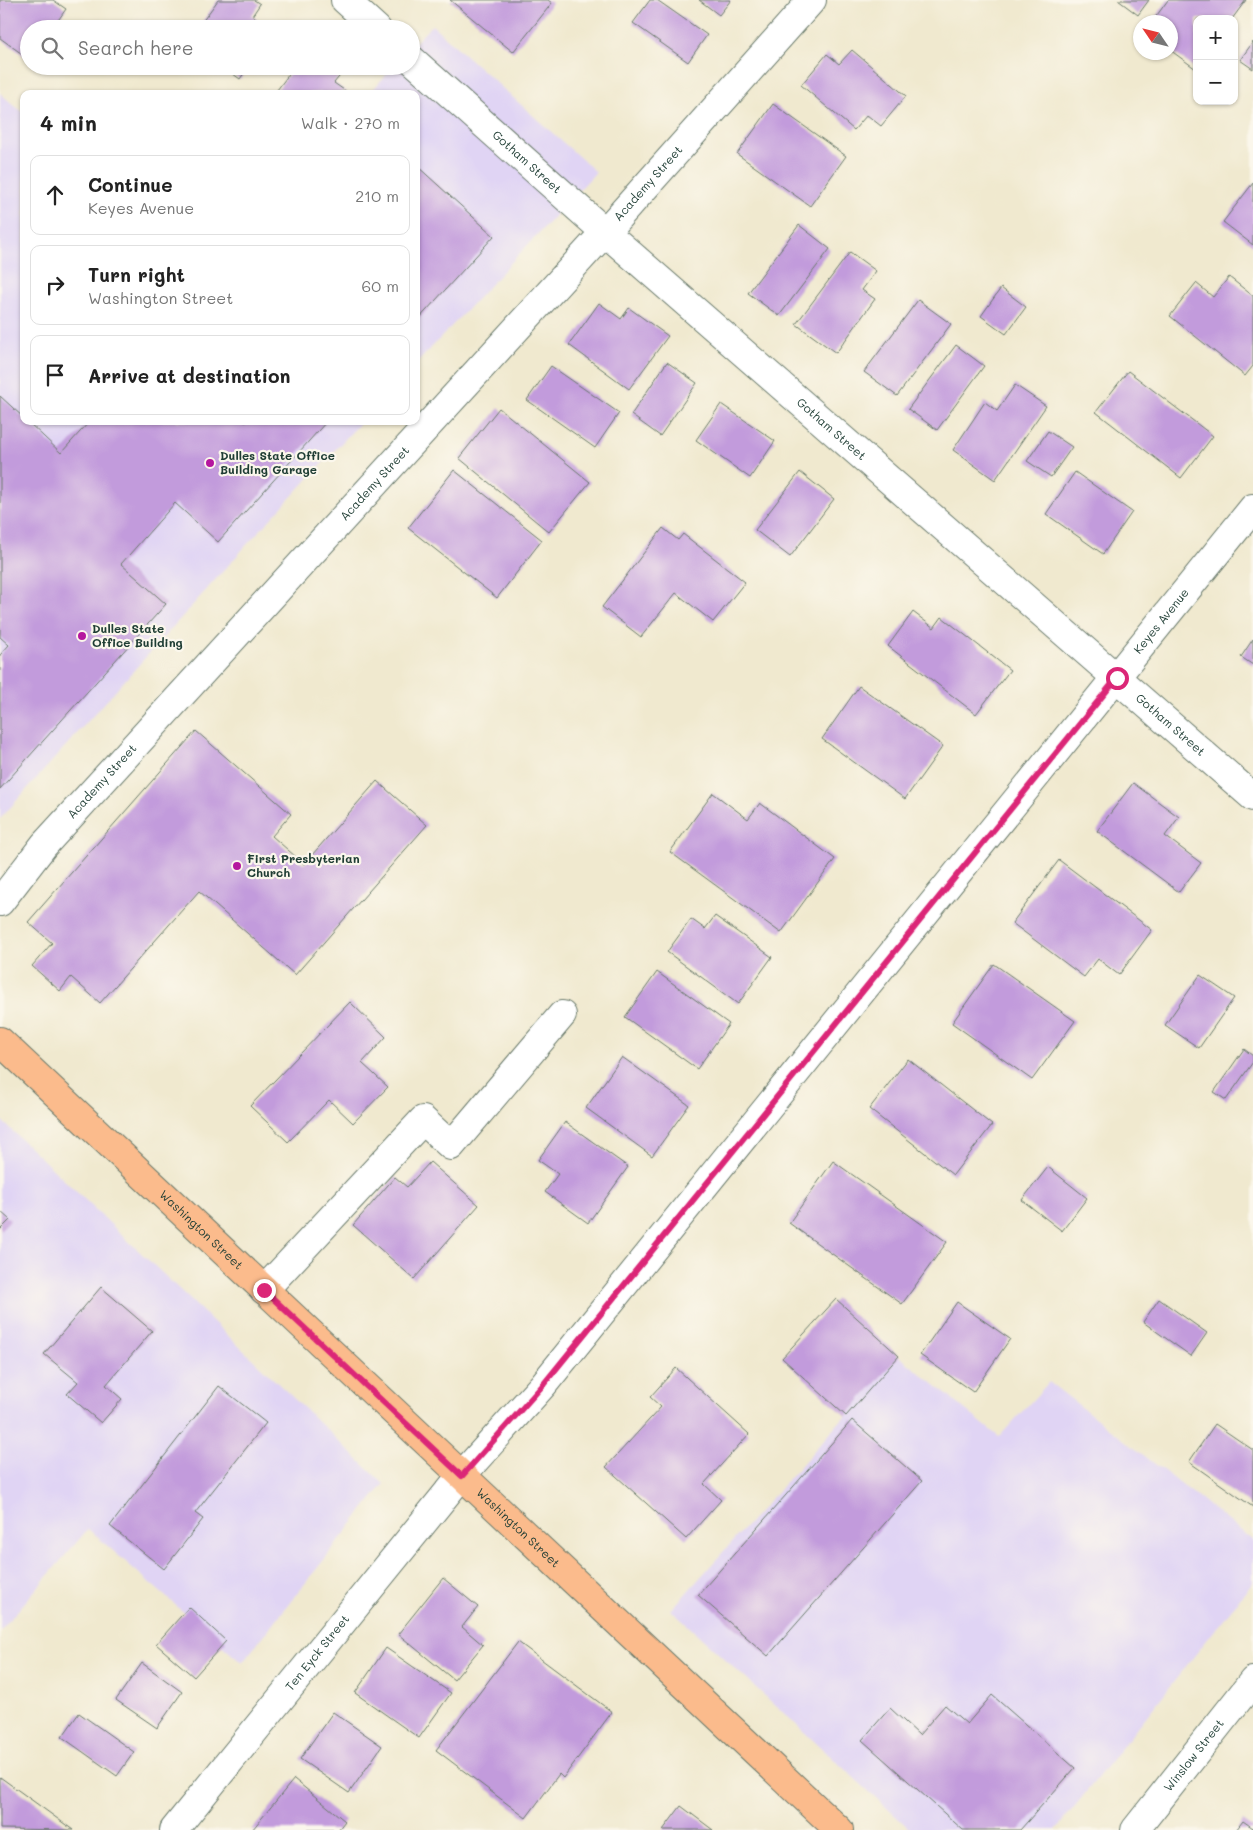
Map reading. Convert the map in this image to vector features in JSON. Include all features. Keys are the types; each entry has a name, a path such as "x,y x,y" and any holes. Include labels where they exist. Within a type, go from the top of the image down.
{"main road":[{"name":"Washington Street","path":"0,1041 839,1830"}],"street":[{"path":"345,0 367,20"},
{"name":"Academy Street","path":"0,902 44,845 605,232 812,0"},
{"name":"Gotham Street","path":"420,67 605,232 1253,797"},
{"name":"Keyes Avenue","path":"462,1476 543,1385 1253,508"},
{"path":"264,1290 423,1120 451,1146 562,1015"},
{"name":"Ten Eyck Street","path":"174,1830 462,1476"},
{"name":"Winslow Street","path":"1135,1830 1253,1681"}],"shaded area":[{"path":"432,25 596,172 420,360 420,90 373,90 386,75 420,75 420,38"},
{"name":"Dulles State Office Building","path":"0,93 20,110 20,425 358,425 252,539 0,819"},
{"path":"0,1119 384,1484 242,1663 88,1529 0,1631"},
{"path":"899,1356 999,1437 1049,1382 1253,1540 1253,1582 1056,1830 911,1830 671,1610"}],"building":[{"path":"0,0 53,0 66,9 58,20 20,20 20,52 0,38"},
{"path":"218,0 254,0 260,4 252,16 257,20 204,20"},
{"path":"450,0 548,0 552,3 513,52"},
{"path":"650,0 657,0 707,35 688,62 633,23"},
{"path":"699,0 731,0 719,15"},
{"path":"1118,0 1149,0 1138,15"},
{"path":"1168,0 1246,0 1235,15 1193,15 1193,67 1178,56 1178,15 1157,15"},
{"path":"1253,42 1253,69 1240,60"},
{"path":"852,50 906,96 881,126 867,115 854,130 801,85 827,54 839,64"},
{"path":"234,75 243,75 240,79"},
{"path":"288,75 341,75 334,83 344,90 277,90"},
{"path":"773,104 846,156 810,206 737,154"},
{"path":"420,169 494,236 420,318"},
{"path":"1253,183 1253,245 1223,222"},
{"path":"799,225 830,249 779,316 748,293"},
{"path":"850,252 876,271 862,290 875,299 836,353 796,324"},
{"path":"1229,277 1253,296 1253,366 1245,376 1170,316 1196,283 1213,297"},
{"path":"1001,288 1026,307 1006,334 981,316"},
{"path":"918,300 951,324 897,396 864,372"},
{"path":"599,303 621,319 629,308 668,336 629,389 569,345"},
{"path":"956,345 984,366 937,430 908,409"},
{"path":"667,362 697,383 660,436 631,415"},
{"path":"551,366 619,413 595,448 527,400"},
{"path":"1128,371 1213,436 1181,478 1096,412"},
{"path":"1015,385 1046,406 995,480 953,450 985,402 997,411"},
{"name":"Dulles State Office Building","path":"0,396 20,414 20,425 31,425 61,453 86,425 323,425 218,542 175,503 121,564 166,604 0,789 0,655 9,645 0,637"},
{"path":"721,404 775,441 750,478 696,440"},
{"path":"499,408 590,482 549,532 459,458"},
{"path":"1048,431 1072,447 1051,477 1027,461"},
{"path":"454,470 542,540 497,598 408,528"},
{"path":"800,472 834,499 790,557 755,530"},
{"path":"1075,472 1132,512 1103,554 1046,514"},
{"path":"663,528 678,540 683,534 745,582 713,622 676,593 641,637 602,607"},
{"path":"913,612 934,628 942,617 1010,670 976,714 888,646"},
{"path":"1253,639 1253,665 1241,657"},
{"path":"859,686 943,746 905,799 822,739"},
{"path":"196,731 291,814 272,836 304,864 377,781 427,825 295,975 199,891 100,1003 71,977 60,991 32,966 52,943 28,922"},
{"path":"1133,783 1179,817 1165,836 1201,863 1179,892 1097,831"},
{"path":"713,793 748,819 760,803 835,859 781,933 670,852"},
{"path":"1059,860 1152,930 1119,975 1098,959 1084,977 1012,923"},
{"path":"715,916 772,957 738,1004 667,952 691,919 705,929"},
{"path":"994,964 1075,1021 1032,1080 952,1023"},
{"path":"657,972 729,1024 697,1069 625,1017"},
{"path":"1200,975 1234,998 1199,1048 1165,1025"},
{"path":"350,1002 386,1037 362,1063 388,1087 353,1123 329,1100 288,1142 250,1106"},
{"path":"1244,1049 1253,1056 1253,1062 1226,1100 1214,1092"},
{"path":"622,1057 689,1105 652,1156 586,1108"},
{"path":"908,1059 992,1125 953,1175 869,1109"},
{"path":"565,1122 628,1167 588,1223 545,1192 558,1174 538,1160"},
{"path":"833,1161 947,1242 902,1304 789,1223"},
{"path":"430,1162 479,1205 414,1279 353,1225 395,1177 407,1187"},
{"path":"1048,1167 1087,1198 1062,1231 1022,1200"},
{"path":"0,1211 10,1220 0,1230"},
{"path":"101,1287 152,1331 106,1385 122,1399 101,1423 67,1394 78,1382 44,1354"},
{"path":"836,1299 899,1356 846,1416 782,1358"},
{"path":"1159,1299 1207,1333 1191,1356 1143,1322"},
{"path":"957,1302 1010,1339 973,1392 920,1355"},
{"path":"676,1368 749,1434 704,1484 721,1500 686,1539 606,1467 661,1407 650,1397"},
{"path":"219,1386 266,1423 195,1513 203,1519 164,1569 110,1526"},
{"path":"852,1420 922,1481 768,1656 698,1595"},
{"path":"1215,1424 1253,1450 1253,1507 1189,1462"},
{"path":"443,1578 478,1607 462,1627 483,1645 454,1680 398,1634"},
{"path":"189,1607 226,1641 194,1677 156,1644"},
{"path":"518,1642 612,1712 563,1778 559,1774 526,1818 436,1750"},
{"path":"386,1648 451,1693 419,1738 355,1693"},
{"path":"142,1663 182,1692 157,1728 116,1700"},
{"path":"992,1695 1075,1768 1020,1830 963,1830 862,1740 890,1708 919,1735 945,1705 967,1724"},
{"path":"333,1712 382,1746 349,1793 300,1759"},
{"path":"79,1713 134,1752 117,1776 62,1737"},
{"path":"0,1777 73,1830 0,1829"},
{"path":"294,1779 345,1821 338,1830 252,1830"},
{"path":"681,1806 713,1830 663,1830"},
{"path":"1243,1821 1253,1828 1253,1830 1236,1830"}],"place":[{"name":"Dulles State Office Building Garage","path":"210,463"},
{"name":"Dulles State Office Building","path":"82,636"},
{"name":"First Presbyterian Church","path":"237,866"}],"route":[{"path":"264,1290 462,1476 543,1385 1117,678"}]}
